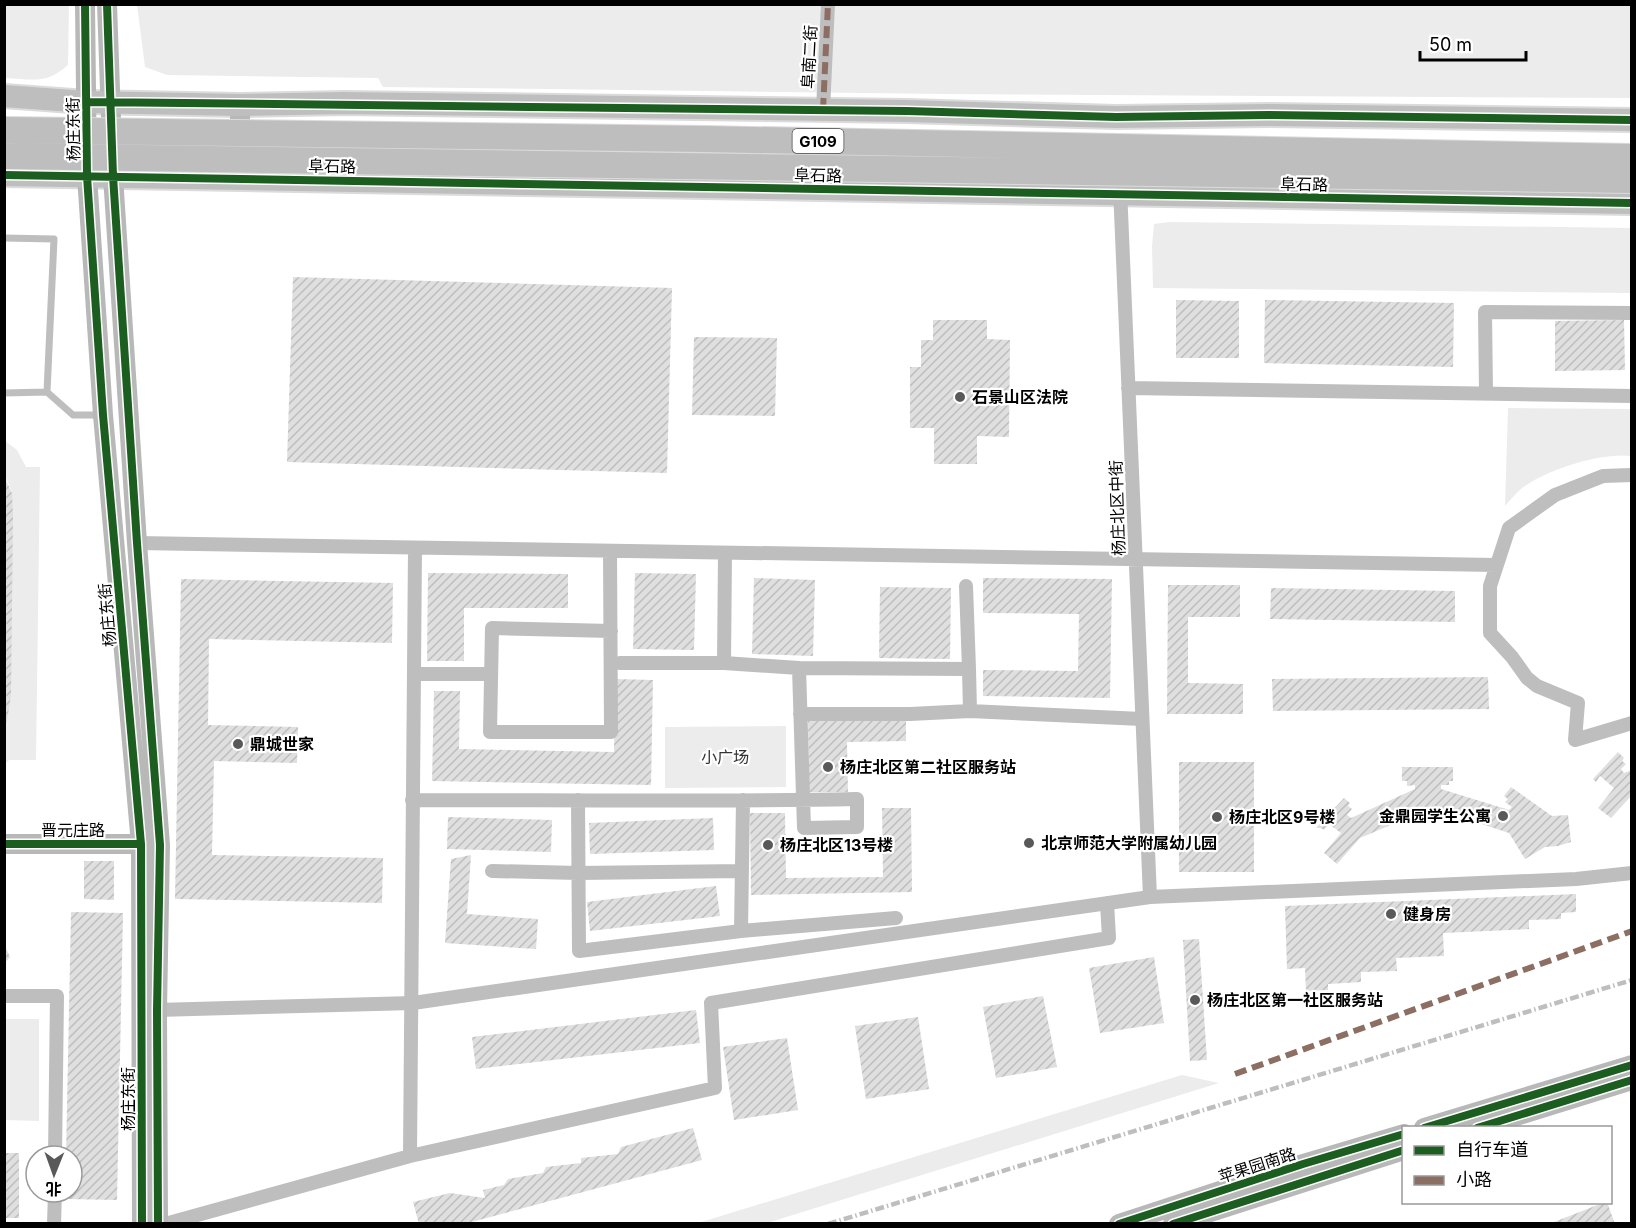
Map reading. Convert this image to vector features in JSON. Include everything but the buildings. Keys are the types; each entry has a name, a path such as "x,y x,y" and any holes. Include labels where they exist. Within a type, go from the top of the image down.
{"highway":[{"name":"阜石路","path":"4,130 705,139 1632,157"},
{"name":"阜石路","path":"4,156 1632,180"}],"main road":[{"name":"杨庄东街","path":"85,4 87,176 104,415 151,844 142,1224"},
{"name":"杨庄东街","path":"107,4 113,176 137,543 151,844 157,1010 158,1224"},
{"path":"4,96 110,103 240,105 344,104 823,110 1116,117 1268,115 1632,120"},
{"path":"240,105 240,178"},
{"name":"阜石路","path":"4,175 1632,203"},
{"name":"晋元庄路","path":"4,844 151,844"},
{"path":"1431,1126 1632,1065"},
{"path":"1483,1126 1632,1080"},
{"name":"苹果园南路","path":"1119,1224 1402,1135"},
{"name":"苹果园南路","path":"1173,1224 1402,1151"}],"street":[{"name":"阜南二街","path":"823,110 828,4"},
{"name":"杨庄北区中街","path":"1116,117 1150,897"},
{"path":"1486,393 1485,312 1632,313"},
{"path":"1128,388 1632,396"},
{"path":"1632,475 1603,476 1555,495 1509,528 1490,586 1490,633 1527,678 1537,686 1578,703 1575,740 1632,723"},
{"path":"137,543 1496,565"},
{"path":"410,1156 415,548"},
{"path":"610,551 611,631 611,732 490,732 492,628 611,631"},
{"path":"724,663 725,553"},
{"path":"966,586 970,711"},
{"path":"620,663 724,663 799,668 969,669"},
{"path":"412,800 802,800 799,668"},
{"path":"414,674 491,674"},
{"path":"800,714 910,714 970,711 1142,719"},
{"path":"578,800 579,951 741,931 896,918"},
{"path":"741,931 743,800"},
{"path":"492,871 578,873 742,871"},
{"path":"157,1010 413,1003 1150,897 1576,879 1632,873"},
{"path":"165,1224 410,1156 715,1088 711,1003 1109,938 1107,903"},
{"path":"4,996 57,996 55,1144"},
{"path":"54,1224 55,1204"}],"lane":[{"path":"4,238 54,239 47,392"},
{"path":"4,393 47,392 73,415 104,415"}],"green space":[{"path":"5,4 69,5 68,65 53,76 46,78 31,80 5,78"},
{"path":"137,5 1631,5 1631,98 945,94 383,87 378,78 167,75 145,67"},
{"path":"1170,222 1631,228 1631,293 1153,288 1154,224"},
{"path":"1508,408 1631,409 1631,456 1605,457 1558,469 1531,482 1505,506"},
{"path":"4,440 17,450 26,467 40,467 36,760 9,760 5,764 12,492 5,476"},
{"name":"小广场","path":"786,726 786,787 665,788 665,727"},
{"path":"5,1019 39,1019 39,1121 5,1120"},
{"path":"1182,1075 1219,1083 767,1223 698,1223"}],"railway":[{"path":"828,1224 1632,980"}],"marked path":[{"path":"823,110 828,4"},
{"path":"1235,1074 1632,931"}],"cycle path":[{"path":"85,4 87,176 103,415 141,844 142,1224"},
{"path":"107,4 113,176 160,845 157,1010 158,1224"},
{"path":"86,102 907,111 1116,117 1268,115 1632,120"},
{"path":"4,175 1632,203"},
{"path":"4,844 141,844"},
{"path":"1431,1126 1632,1065"},
{"path":"1483,1126 1632,1080"},
{"path":"1119,1224 1402,1135"},
{"path":"1173,1224 1402,1151"}],"place":[{"name":"石景山区法院","path":"960,397"},
{"name":"鼎城世家","path":"238,744"},
{"name":"杨庄北区第二社区服务站","path":"828,767"},
{"name":"金鼎园学生公寓","path":"1503,816"},
{"name":"杨庄北区9号楼","path":"1217,817"},
{"name":"北京师范大学附属幼儿园","path":"1029,843"},
{"name":"杨庄北区13号楼","path":"768,845"},
{"name":"健身房","path":"1391,914"},
{"name":"杨庄北区第一社区服务站","path":"1195,1000"}]}
